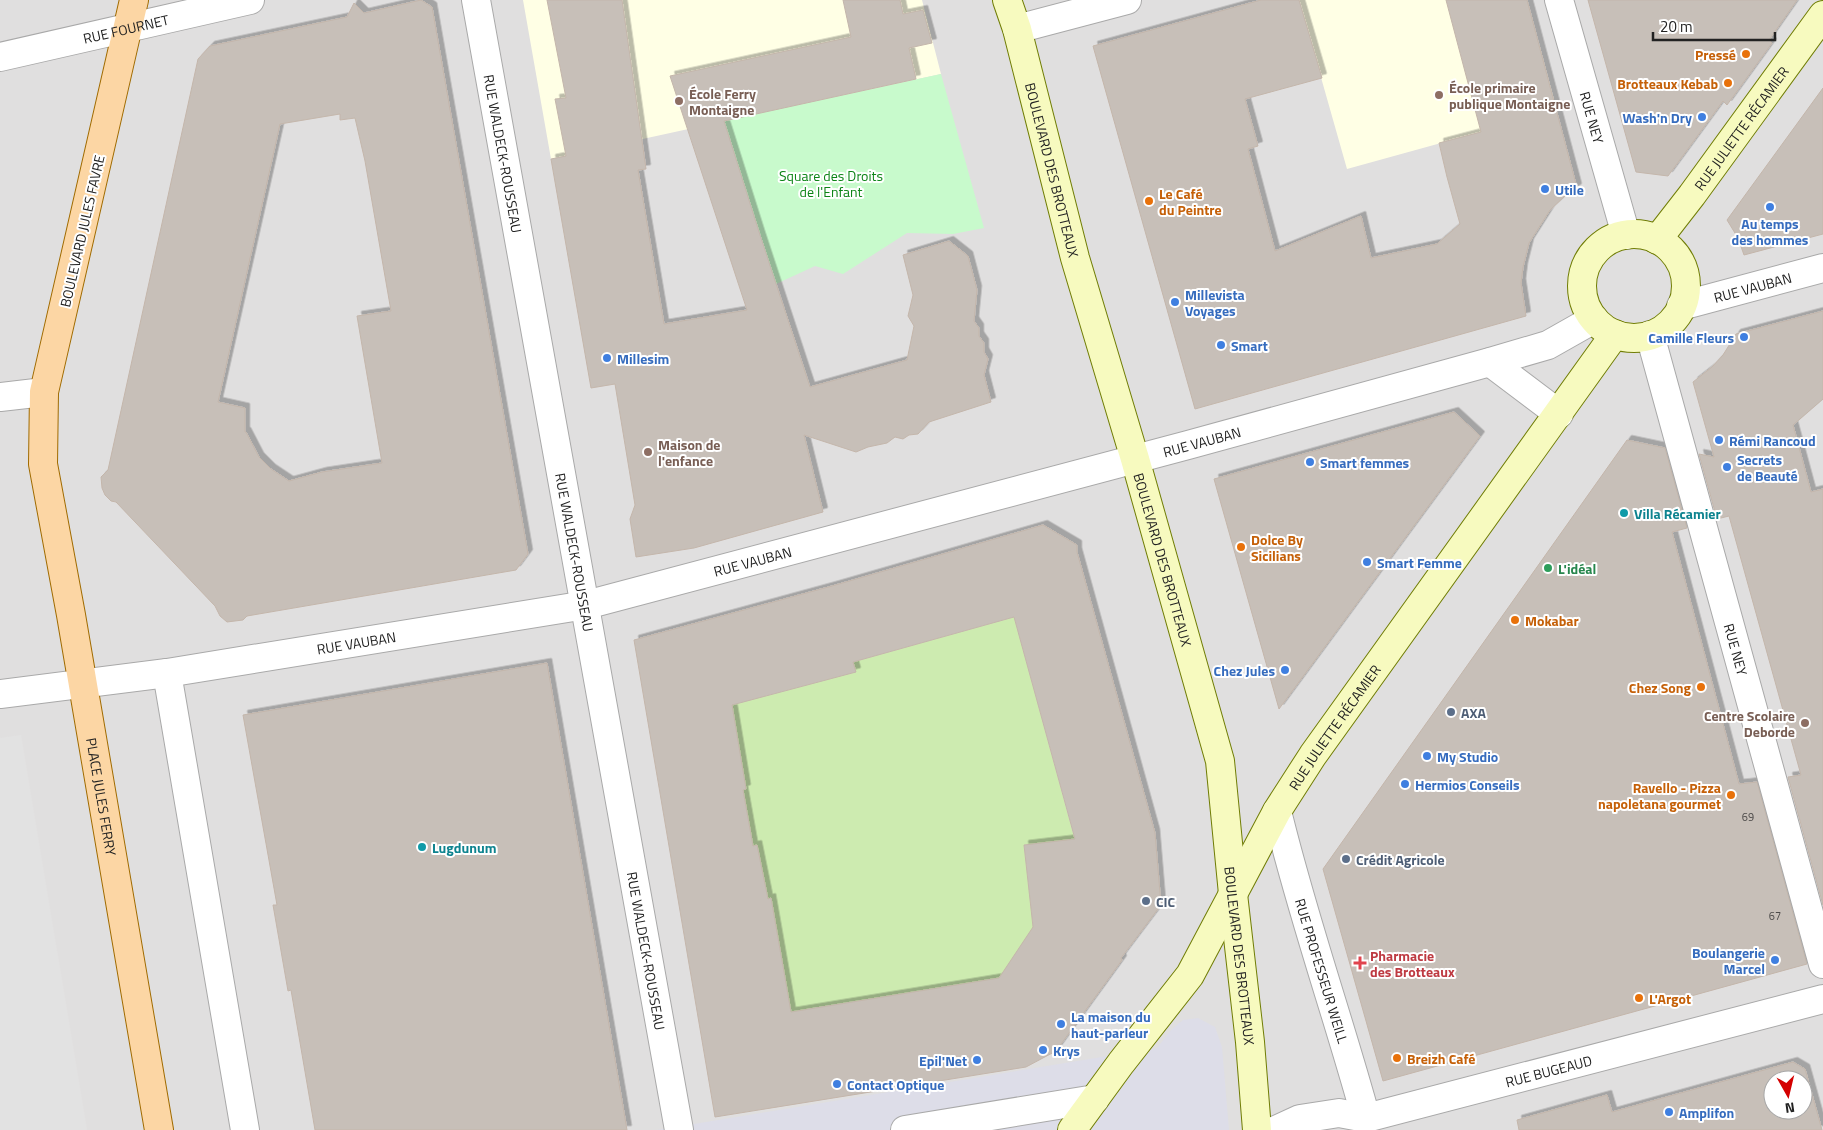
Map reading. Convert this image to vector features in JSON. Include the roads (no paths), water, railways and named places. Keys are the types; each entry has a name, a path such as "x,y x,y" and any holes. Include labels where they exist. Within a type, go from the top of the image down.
{"main road":[{"name":"BOULEVARD JULES FAVRE","path":"43,464 44,392 134,0"},
{"name":"BOULEVARD DES BROTTEAUX","path":"1007,0 1017,29 1075,258 1135,459 1220,761 1250,1042 1257,1130"},
{"name":"RUE JULIETTE RÉCAMIER","path":"1657,240 1692,196 1823,15"},
{"path":"1626,235 1642,235 1657,240 1667,246 1682,268 1686,284 1681,306 1676,316 1669,323 1650,335 1627,338 1615,334 1604,328 1594,319 1584,299 1583,278 1585,267 1602,246 1616,238 1626,235"},
{"name":"RUE JULIETTE RÉCAMIER","path":"1072,1130 1190,975 1277,811 1313,755 1615,334"},
{"name":"PLACE JULES FERRY","path":"43,464 83,684 159,1130"}],"street":[{"name":"RUE FOURNET","path":"0,57 250,0"},
{"name":"RUE WALDECK-ROUSSEAU","path":"476,0 677,1118"},
{"path":"1017,29 1127,0"},
{"name":"RUE NEY","path":"1559,0 1626,235"},
{"name":"RUE VAUBAN","path":"1681,306 1823,268"},
{"name":"RUE VAUBAN","path":"0,694 167,674 586,605 1135,459 1490,362 1548,344 1594,319"},
{"name":"RUE NEY","path":"1650,335 1823,964"},
{"path":"1490,362 1559,414"},
{"path":"0,397 44,392"},
{"path":"167,674 245,1130"},
{"name":"RUE PROFESSEUR WEILL","path":"1277,811 1289,860 1347,1048 1368,1124"},
{"name":"RUE BUGEAUD","path":"1276,1130 1300,1119 1339,1113 1368,1124 1823,999"},
{"path":"904,1130 1095,1099"}],"place":[{"name":"Pressé","path":"1746,54"},
{"name":"Brotteaux Kebab","path":"1728,83"},
{"name":"École primaire publique Montaigne","path":"1439,95"},
{"name":"École Ferry Montaigne","path":"679,101"},
{"name":"Wash'n Dry","path":"1702,117"},
{"name":"Utile","path":"1545,189"},
{"name":"Le Café du Peintre","path":"1149,201"},
{"name":"Au temps des hommes","path":"1770,207"},
{"name":"Millevista Voyages","path":"1175,302"},
{"name":"Camille Fleurs","path":"1744,337"},
{"name":"Smart","path":"1221,345"},
{"name":"Millesim","path":"607,358"},
{"name":"Rémi Rancoud","path":"1719,440"},
{"name":"Maison de l'enfance","path":"648,452"},
{"name":"Smart femmes","path":"1310,462"},
{"name":"Secrets de Beauté","path":"1727,467"},
{"name":"Villa Récamier","path":"1624,513"},
{"name":"Dolce By Sicilians","path":"1241,547"},
{"name":"Smart Femme","path":"1367,562"},
{"name":"L'idéal","path":"1548,568"},
{"name":"Mokabar","path":"1515,620"},
{"name":"Chez Jules","path":"1285,670"},
{"name":"Chez Song","path":"1701,687"},
{"name":"AXA","path":"1451,712"},
{"name":"Centre Scolaire Deborde","path":"1805,723"},
{"name":"My Studio","path":"1427,756"},
{"name":"Hermios Conseils","path":"1405,784"},
{"name":"Ravello - Pizza napoletana gourmet","path":"1731,795"},
{"name":"Lugdunum","path":"422,847"},
{"name":"Crédit Agricole","path":"1346,859"},
{"name":"CIC","path":"1146,901"},
{"name":"Boulangerie Marcel","path":"1775,960"},
{"name":"Pharmacie des Brotteaux","path":"1360,963"},
{"name":"L'Argot","path":"1639,998"},
{"name":"La maison du haut-parleur","path":"1061,1024"},
{"name":"Krys","path":"1043,1050"},
{"name":"Breizh Café","path":"1397,1058"},
{"name":"Epil'Net","path":"977,1060"},
{"name":"Contact Optique","path":"837,1084"},
{"name":"Amplifon","path":"1669,1112"}],"park label":[{"name":"Square des Droits de l'Enfant","path":"831,184"}]}
